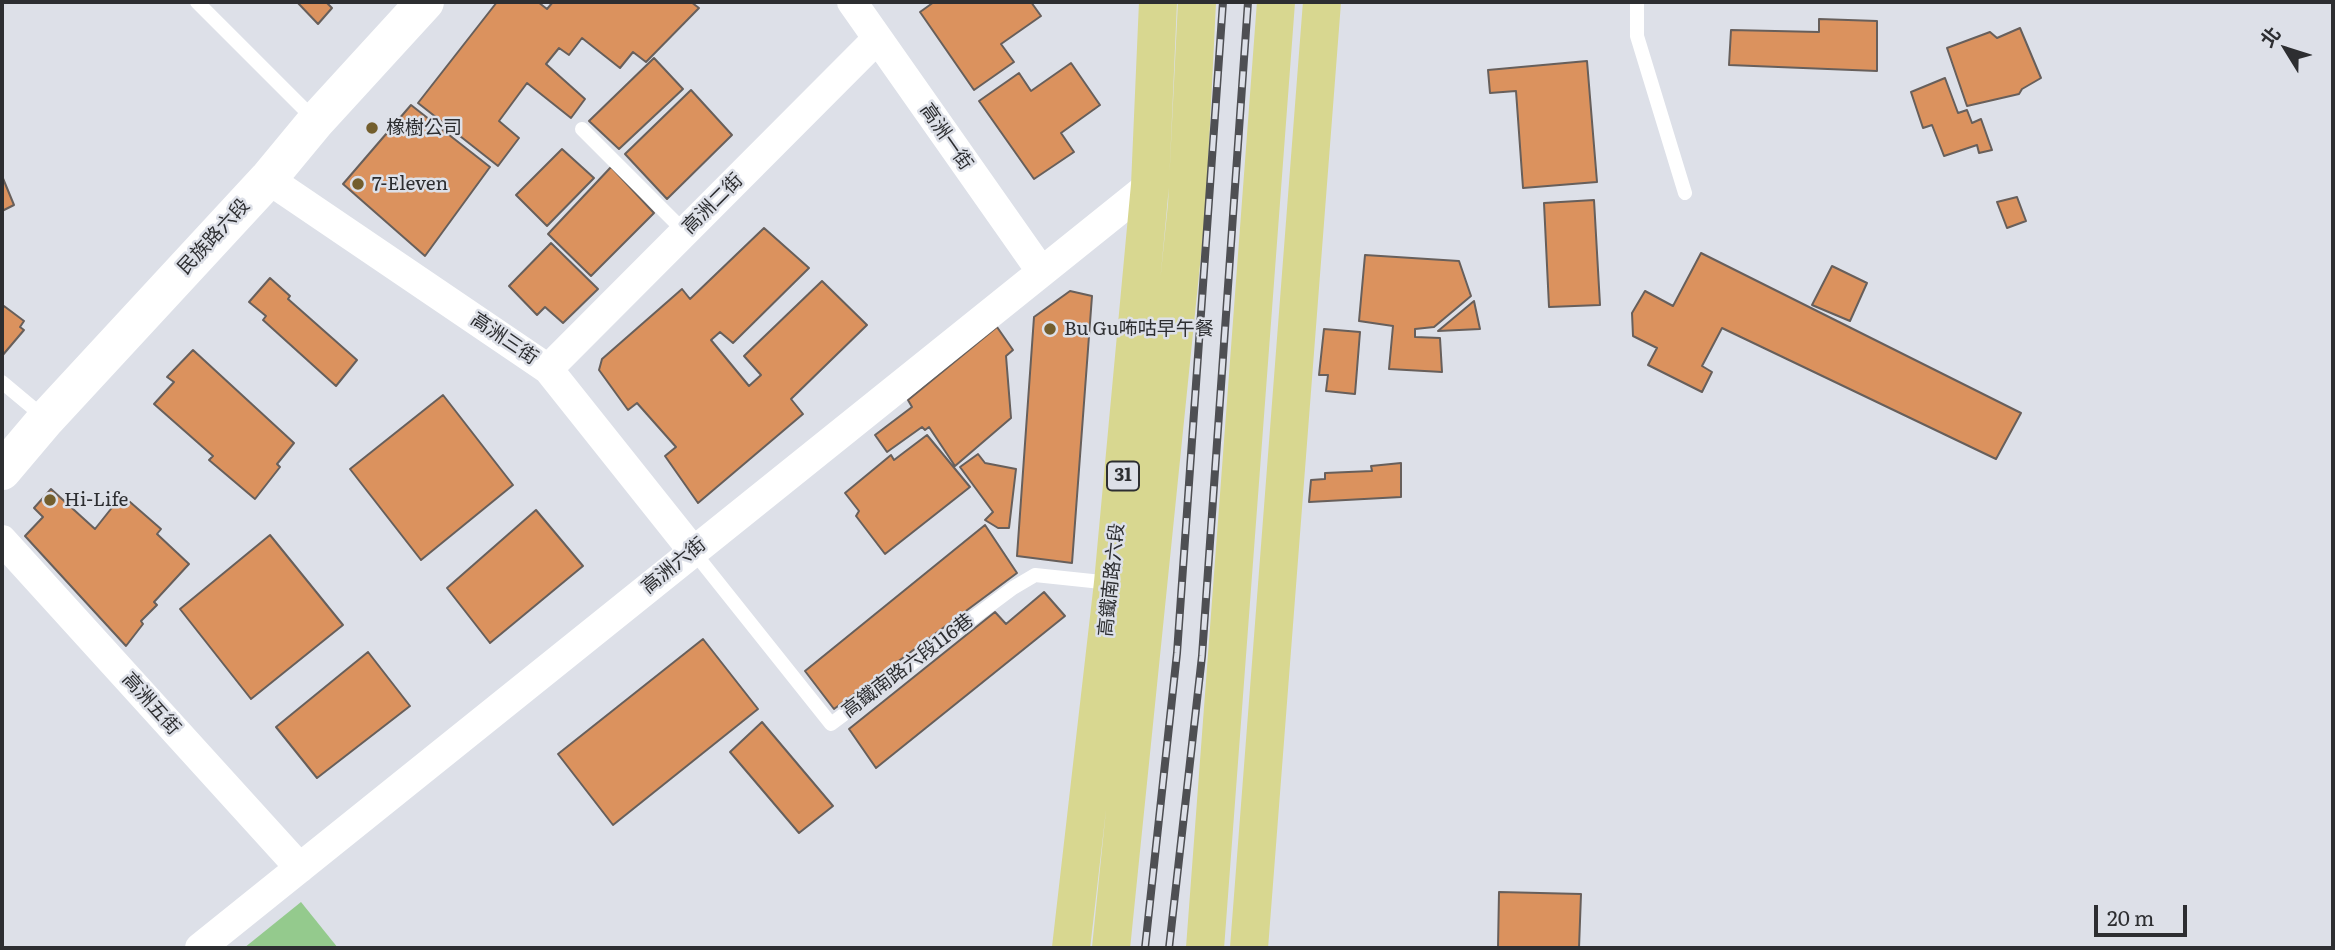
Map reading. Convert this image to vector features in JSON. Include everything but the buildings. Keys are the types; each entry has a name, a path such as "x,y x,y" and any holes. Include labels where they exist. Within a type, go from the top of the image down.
{"main road":[{"name":"民族路六段","path":"2,471 46,419 268,179 316,121 425,2"},
{"name":"高鐵南路六段","path":"1071,948 1112,583 1150,185 1158,2"},
{"name":"高鐵南路六段","path":"1111,948 1187,205 1197,2"},
{"path":"1205,948 1276,2"},
{"path":"1249,948 1322,2"}],"street":[{"name":"高洲一街","path":"852,2 1041,271"},
{"name":"高洲二街","path":"548,369 877,39"},
{"name":"高洲三街","path":"268,179 548,369 693,551"},
{"name":"高洲六街","path":"200,948 1150,185"},
{"name":"高洲五街","path":"2,540 300,868"}],"lane":[{"path":"198,2 316,121"},
{"path":"1637,2 1637,36 1685,192"},
{"path":"582,129 685,232"},
{"path":"2,383 46,419"},
{"name":"高鐵南路六段116巷","path":"693,551 831,724 1013,588 1035,575 1112,583"}],"green space":[{"path":"301,902 338,948 244,948"}],"railway":[{"path":"1145,948 1177,653 1223,2"},
{"path":"1169,948 1202,656 1248,2"}],"place":[{"name":"橡樹公司","path":"372,128"},
{"name":"7-Eleven","path":"358,184"},
{"name":"Bu Gu咘咕早午餐","path":"1050,329"},
{"name":"Hi-Life","path":"50,500"}]}
